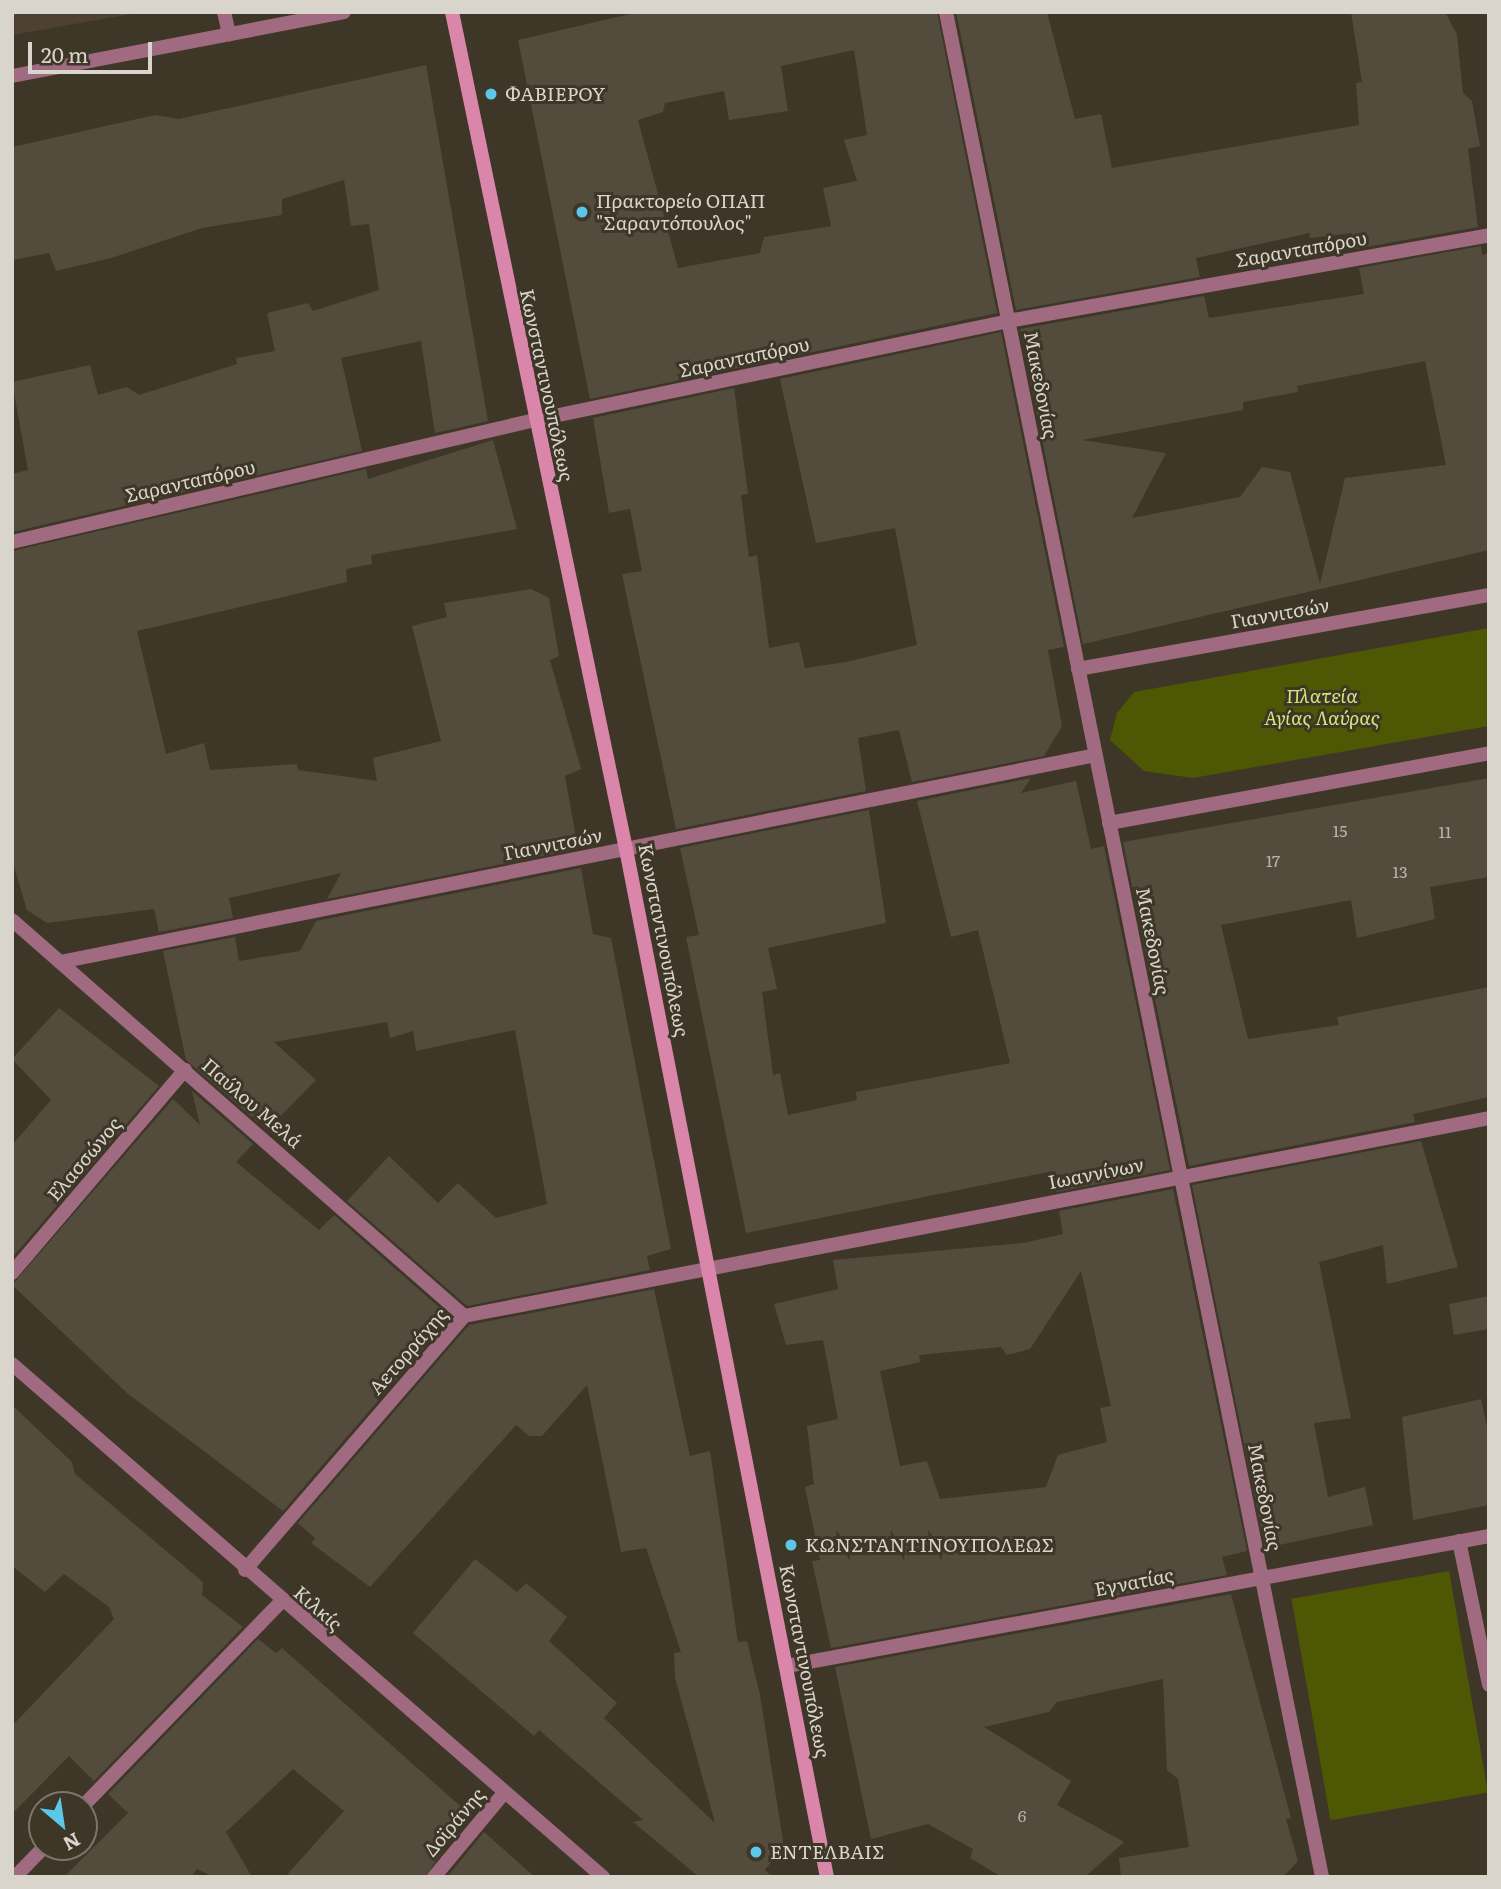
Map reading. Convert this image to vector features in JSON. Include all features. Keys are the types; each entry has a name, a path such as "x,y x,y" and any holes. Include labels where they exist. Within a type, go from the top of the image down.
{"main road":[{"name":"Κωνσταντινουπόλεως","path":"452,12 710,1266 827,1877"}],"street":[{"path":"223,12 229,34"},
{"path":"12,76 344,12"},
{"name":"Μακεδονίας","path":"946,12 1322,1877"},
{"name":"Σαρανταπόρου","path":"12,542 535,421 1008,321 1489,235"},
{"name":"Γιαννιτσών","path":"1078,669 1489,594"},
{"path":"1109,822 1489,753"},
{"name":"Γιαννιτσών","path":"60,962 1096,755"},
{"name":"Παύλου Μελά","path":"12,920 464,1316"},
{"name":"Ελασσώνος","path":"12,1273 185,1070"},
{"name":"Ιωαννίνων","path":"710,1266 1489,1118"},
{"name":"Αετορράχης","path":"245,1570 464,1316 710,1266"},
{"name":"Κιλκίς","path":"12,1364 281,1602 603,1877"},
{"name":"Εγνατίας","path":"787,1667 1489,1536"},
{"path":"1460,1541 1489,1685"},
{"path":"98,1791 281,1602"},
{"name":"Δοϊράνης","path":"433,1877 504,1793"},
{"path":"15,1877 30,1861"}],"shaded area":[{"path":"12,12 143,12 12,35"}],"green space":[{"name":"Πλατεία Αγίας Λαύρας","path":"1489,628 1489,726 1193,778 1144,771 1110,740 1117,713 1134,692"},
{"path":"1449,1571 1488,1793 1331,1820 1291,1599"}],"building":[{"path":"639,12 937,12 997,313 590,399 518,40","holes":["854,50 867,135 844,140 857,181 823,188 831,226 764,237 760,253 678,268 638,120 663,112 665,103 724,91 729,120 788,111 781,66"]},
{"path":"956,12 1047,12 1075,119 1101,114 1112,168 1359,125 1356,83 1362,82 1351,12 1445,12 1457,35 1463,93 1472,101 1480,146 1468,149 1478,227 1355,249 1352,233 1310,238 1309,233 1196,258 1200,277 1016,310"},
{"path":"426,65 488,421 435,433 421,341 341,358 362,451 12,532 12,474 28,470 12,382 90,365 98,395 127,387 139,395 237,364 236,358 275,351 267,313 308,303 313,311 379,290 369,224 351,226 344,180 282,199 282,215 202,228 111,258 56,271 49,253 12,260 12,147 155,115 179,119"},
{"path":"1481,246 1482,255 1489,253 1489,550 1083,644 1020,329 1204,296 1209,318 1364,294 1359,268","holes":["1425,361 1446,465 1345,478 1320,584 1290,472 1262,467 1240,497 1132,518 1166,453 1082,440 1243,410 1243,402 1298,392 1297,386"]},
{"path":"1001,332 1064,647 1048,650 1062,726 1044,756 912,782 899,730 858,738 866,791 676,829 622,574 642,571 630,509 609,513 593,418 734,388 748,494 741,495 749,557 757,555 769,648 799,642 805,668 846,662 917,645 895,528 816,543 780,379"},
{"path":"493,440 517,529 371,555 372,564 346,569 347,582 137,631 166,754 204,743 210,770 297,764 298,770 377,781 373,758 441,741 412,626 447,617 444,603 531,589 549,598 559,656 550,660 581,769 565,776 578,849 327,899 341,873 229,898 233,918 159,932 154,909 47,923 27,910 12,860 12,551 366,469 368,479"},
{"path":"1031,778 1021,793 1076,781 1091,849 1104,846 1170,1170 1056,1192 1053,1171 746,1233 686,937 699,935 680,848 869,810 886,923 768,948 777,989 762,992 773,1075 780,1073 788,1115 857,1100 856,1092 1010,1063 978,930 951,937 917,801"},
{"path":"1489,778 1489,877 1430,887 1435,919 1357,938 1351,900 1221,925 1248,1039 1339,1025 1337,1017 1489,987 1489,1097 1413,1114 1415,1122 1189,1166 1123,842"},
{"path":"581,868 593,934 611,938 671,1249 647,1256 650,1270 467,1306 347,1201 389,1156 438,1203 458,1183 496,1218 547,1204 515,1030 416,1051 413,1031 390,1038 387,1022 274,1042 316,1080 267,1130 186,1060 163,951 235,937 239,961 300,951 316,921"},
{"path":"59,1008 159,1086 12,1258 12,1145 51,1100 12,1059"},
{"path":"192,1091 253,1144 236,1162 319,1230 334,1215 450,1317 283,1511 127,1393 12,1285 173,1099 200,1125"},
{"path":"1421,1141 1458,1267 1387,1284 1383,1245 1319,1262 1351,1418 1314,1423 1328,1497 1365,1487 1373,1525 1265,1548 1192,1185"},
{"path":"1173,1189 1247,1551 1222,1557 1227,1575 831,1648 812,1561 820,1560 805,1487 814,1484 807,1426 838,1419 823,1340 786,1345 774,1304 838,1289 833,1260 1023,1243 1063,1234 1059,1211","holes":["1081,1271 1111,1406 1100,1408 1107,1442 1058,1455 1046,1487 940,1499 927,1461 900,1466 880,1371 920,1362 919,1355 1001,1347 1007,1355 1030,1349"]},
{"path":"654,1289 690,1456 710,1451 738,1642 747,1641 760,1695 786,1860 771,1862 765,1870 772,1877 699,1877 633,1822 643,1820 539,1730 534,1736 413,1633 475,1559 517,1592 526,1583 567,1617 549,1641 617,1703 604,1718 715,1823 675,1678 674,1653 681,1652 646,1548 621,1552 587,1385 542,1436 529,1436 516,1425 370,1587 311,1543 315,1538 298,1523 469,1325"},
{"path":"1489,1296 1489,1329 1454,1335 1449,1304"},
{"path":"1481,1399 1489,1436 1489,1505 1413,1520 1402,1417"},
{"path":"12,1405 72,1462 75,1474 203,1582 202,1595 243,1627 94,1781 69,1756 35,1791 28,1791 28,1798 12,1814 12,1726 114,1619 109,1607 64,1574 45,1592 12,1566"},
{"path":"1231,1594 1291,1818 1286,1819 1298,1861 1283,1877 1121,1877 1119,1858 1189,1847 1178,1779 1167,1770 1163,1679 1057,1702 1049,1712 984,1727 1071,1781 1057,1805 1124,1842 1085,1877 1002,1877 970,1858 973,1849 928,1824 871,1839 835,1667"},
{"path":"258,1639 276,1653 282,1648 468,1813 425,1877 285,1877 344,1811 293,1769 226,1832 252,1877 214,1877 197,1869 191,1877 64,1877 80,1861 98,1861 98,1843 128,1813 108,1794"},
{"path":"484,1832 535,1877 447,1877"}],"place":[{"name":"ΦΑΒΙΕΡΟΥ","path":"491,94"},
{"name":"Πρακτορείο ΟΠΑΠ \"Σαραντόπουλος\"","path":"582,212"},
{"name":"ΚΩΝΣΤΑΝΤΙΝΟΥΠΟΛΕΩΣ","path":"791,1545"},
{"name":"ΕΝΤΕΛΒΑΙΣ","path":"756,1852"}]}
